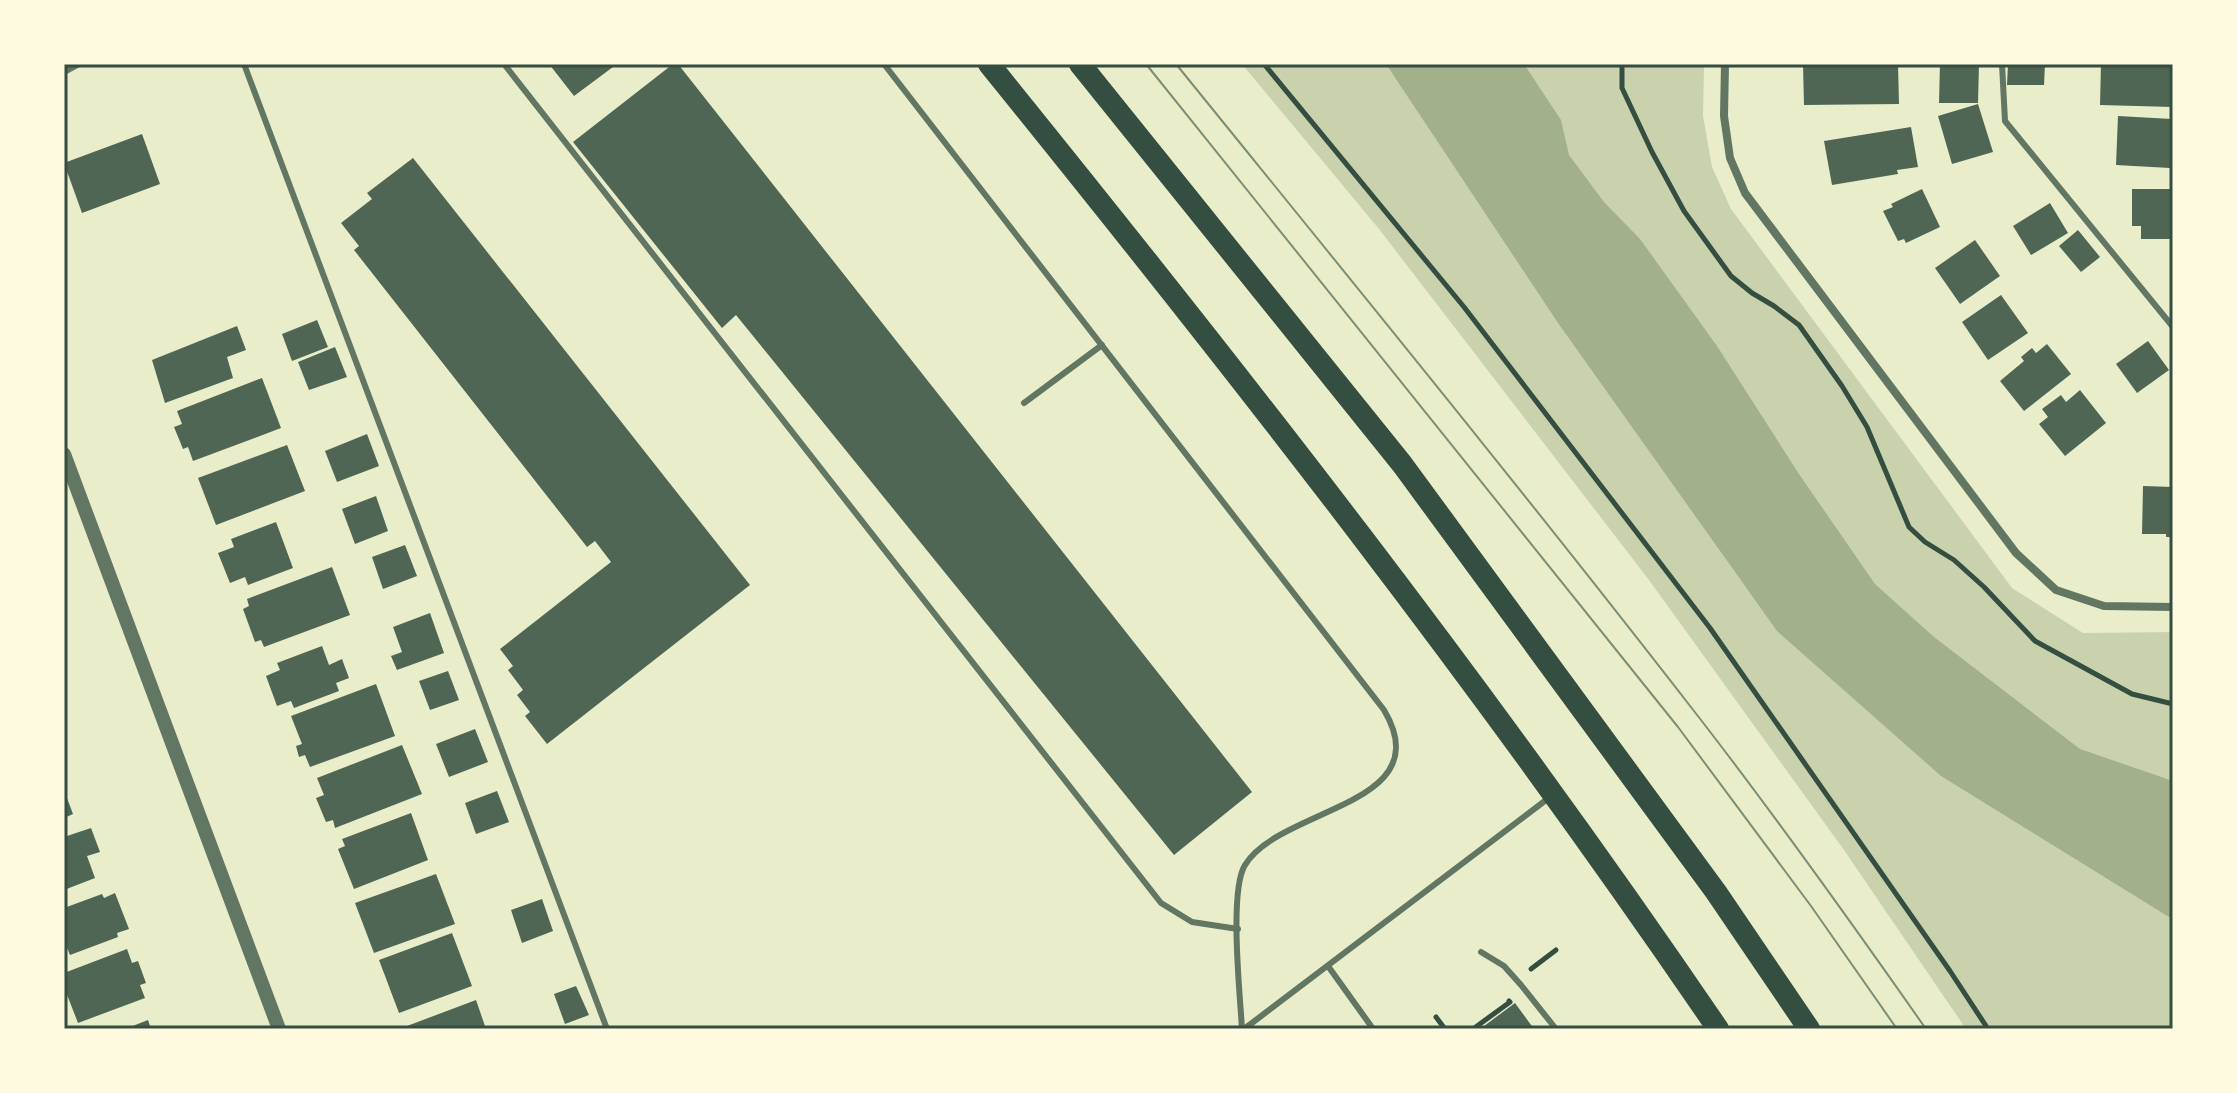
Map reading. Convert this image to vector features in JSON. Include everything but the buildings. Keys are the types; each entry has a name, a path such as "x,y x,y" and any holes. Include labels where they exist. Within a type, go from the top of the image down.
{"highway":[{"path":"989,64 1360,533 1554,794 1718,1029"},
{"path":"1080,64 1402,464 1716,892 1809,1029"}],"street":[{"path":"64,71 77,64"},
{"path":"1725,64 1724,116 1730,158 1745,193 2016,553 2056,590 2104,606 2173,607"},
{"path":"64,454 279,1029"}],"lane":[{"path":"244,64 607,1029"},
{"path":"504,64 1161,903 1192,922 1238,929"},
{"path":"884,64 1384,710 1394,727 1396,747 1392,765 1380,782 1363,795 1276,838 1244,865 1236,900 1243,1029"},
{"path":"2002,64 2005,121 2173,327"},
{"path":"1024,403 1102,345"},
{"path":"1243,1029 1554,794"},
{"path":"1481,952 1504,966 1556,1029"},
{"path":"1328,966 1371,1026"}],"path":[{"path":"1264,64 1464,307 1710,628 1988,1029"},
{"path":"1622,64 1622,88 1684,211 1731,276 1799,325 1867,427 1909,527 1974,578 2035,641 2132,694 2173,704"},
{"path":"1436,1017 1445,1029"}],"shaded area":[{"path":"1242,64 1704,64 1703,116 1712,167 1731,209 2012,588 2083,633 2173,632 2173,1029 1966,1029 1844,850 1649,580 1379,229"},
{"path":"1386,64 1524,64 1561,120 1569,155 1604,202 1640,239 1717,346 1799,474 1875,584 1934,637 2080,749 2173,781 2173,917 1941,776 1777,631 1558,323"}],"tram line":[{"path":"1146,64 1678,727 1811,906 1897,1029"},
{"path":"1176,64 1502,467 1694,711 1926,1029"}]}
